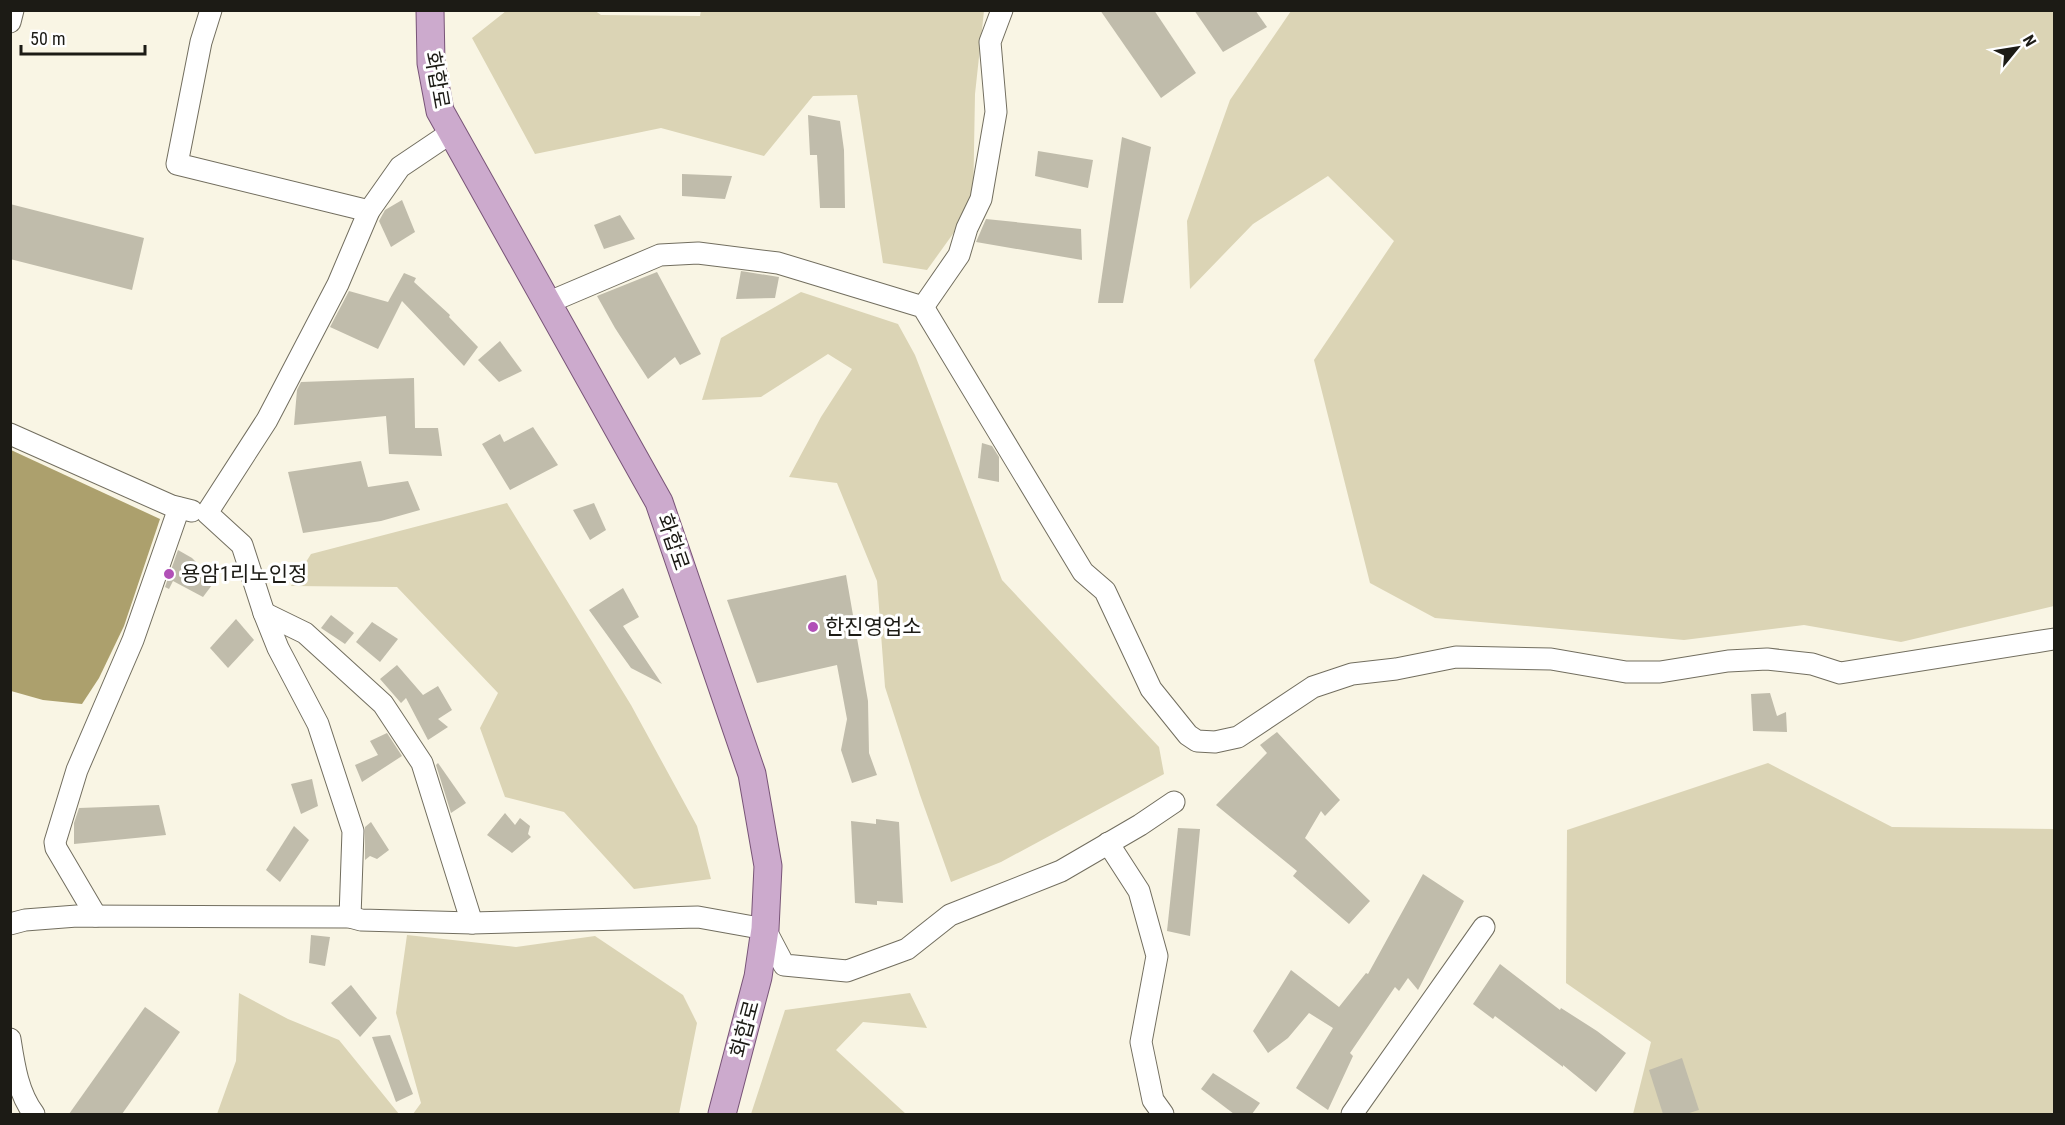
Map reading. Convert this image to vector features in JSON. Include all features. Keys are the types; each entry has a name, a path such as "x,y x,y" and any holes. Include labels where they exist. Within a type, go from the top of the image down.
{"main road":[{"name":"화합로","path":"430,10 433,72 440,111 659,502 752,774 768,866 765,929 759,977 722,1114"}],"street":[{"path":"10,22 13,10"},
{"path":"211,10 201,42 177,164 369,211"},
{"path":"923,307 959,255 967,228 981,199 996,112 990,42 1002,10"},
{"path":"207,513 267,420 338,284 369,211 400,167 452,132"},
{"path":"547,303 660,255 698,253 778,264 923,307 1083,572 1105,591 1150,689 1188,735 1197,741 1215,742 1238,737 1313,687 1352,674 1396,669 1456,657 1551,659 1626,672 1660,672 1728,661 1767,659 1812,664 1840,673 2055,639"},
{"path":"10,434 179,508 207,513 242,545 278,648 318,724 353,831 350,917"},
{"path":"87,916 55,842 77,770 133,640 179,508"},
{"path":"264,613 305,633 383,704 422,763 472,922"},
{"path":"10,924 25,920 87,916 350,917 361,920 472,922 698,917 765,929 784,964 847,971 907,949 950,915 1061,871 1174,802"},
{"path":"1108,843 1139,891 1157,956 1141,1042 1153,1100 1163,1114"},
{"path":"1352,1114 1484,927"},
{"path":"10,1039 15,1073 33,1114"}],"shaded area":[{"path":"594,10 601,15 700,16 701,10 984,11 975,94 973,206 927,270 883,263 857,95 813,96 764,156 661,128 535,154 472,38 506,11"},
{"path":"1291,11 2054,11 2054,606 1901,642 1804,625 1684,640 1435,618 1370,583 1314,360 1394,241 1328,176 1253,224 1190,289 1187,221 1230,100"},
{"path":"801,292 898,324 915,355 1002,580 1159,747 1164,774 1001,862 951,882 885,687 877,581 837,483 789,477 821,417 852,369 828,354 761,397 702,400 721,338"},
{"path":"11,450 160,519 124,626 99,678 82,704 43,700 11,691"},
{"path":"507,503 631,705 697,826 711,879 634,889 564,812 505,797 480,728 498,693 397,587 291,586 311,554"},
{"path":"1768,763 1892,827 2054,829 2054,1114 1633,1114 1651,1042 1566,983 1567,830"},
{"path":"407,935 516,947 595,936 683,995 697,1023 679,1114 413,1114 421,1103 396,1013"},
{"path":"239,993 288,1019 339,1040 399,1114 217,1114 236,1061"},
{"path":"910,993 927,1028 863,1022 836,1050 906,1114 751,1114 785,1010"}],"building":[{"path":"1100,10 1154,10 1196,73 1161,98"},
{"path":"1194,10 1255,10 1267,27 1223,52"},
{"path":"808,115 840,121 844,150 845,208 820,208 817,155 810,155"},
{"path":"1122,137 1151,147 1123,303 1098,303"},
{"path":"1038,151 1093,160 1088,188 1035,176"},
{"path":"682,174 732,176 725,199 682,196"},
{"path":"402,200 415,232 391,247 379,221 385,210"},
{"path":"10,204 144,238 132,290 10,259"},
{"path":"620,215 635,239 604,249 594,225"},
{"path":"986,219 1081,229 1082,260 976,242"},
{"path":"741,271 779,277 775,298 736,299"},
{"path":"657,272 701,354 680,365 675,357 648,379 597,296"},
{"path":"404,273 416,278 414,282 450,315 449,317 478,347 464,366 402,301 378,349 330,327 349,291 388,302"},
{"path":"500,341 522,371 499,382 478,360"},
{"path":"414,378 415,428 438,428 442,456 389,454 386,416 294,425 297,390 301,382"},
{"path":"533,427 558,465 510,490 482,444 500,434 504,442"},
{"path":"982,443 992,446 999,457 999,482 978,478"},
{"path":"361,461 368,487 408,481 420,510 381,521 303,533 288,472"},
{"path":"594,503 606,530 590,540 573,510"},
{"path":"178,550 192,558 215,581 203,597 173,581 169,589 165,587"},
{"path":"846,575 868,701 869,753 877,775 852,783 841,750 847,719 837,665 757,683 727,600"},
{"path":"623,588 639,617 623,626 662,684 631,668 589,610"},
{"path":"331,615 354,633 345,644 321,628"},
{"path":"236,619 254,640 228,668 210,648"},
{"path":"372,622 398,639 380,662 356,642"},
{"path":"397,665 423,695 438,686 452,710 438,719 448,727 428,740 406,698 401,703 380,679"},
{"path":"1770,693 1777,716 1786,712 1787,732 1753,731 1751,694"},
{"path":"1277,732 1340,800 1325,816 1321,811 1305,838 1370,901 1349,924 1293,876 1297,871 1216,805 1267,753 1260,745"},
{"path":"387,733 402,756 362,782 355,765 378,755 370,741"},
{"path":"438,763 466,803 451,813 436,765"},
{"path":"312,779 318,806 301,814 291,784"},
{"path":"159,805 166,835 74,844 74,823 79,808"},
{"path":"505,813 515,825 520,818 530,826 528,834 531,837 512,853 487,835"},
{"path":"876,819 899,822 903,903 877,901 877,905 855,903 851,821 876,824"},
{"path":"371,822 389,850 377,859 370,856 365,860 365,827"},
{"path":"294,826 309,840 280,882 266,870"},
{"path":"1178,828 1200,829 1190,936 1167,931"},
{"path":"1423,874 1464,901 1418,990 1408,978 1399,991 1395,987 1350,1053 1353,1056 1328,1110 1296,1088 1333,1028 1309,1013 1288,1038 1268,1053 1253,1031 1291,970 1339,1007 1366,973 1368,974"},
{"path":"311,935 330,937 325,966 309,963"},
{"path":"1500,964 1560,1010 1561,1008 1597,1031 1626,1053 1596,1092 1495,1016 1493,1019 1473,1004"},
{"path":"351,985 377,1018 360,1037 331,1003"},
{"path":"145,1007 180,1032 122,1114 69,1114"},
{"path":"390,1035 413,1094 396,1102 372,1037"},
{"path":"1682,1058 1699,1110 1686,1114 1663,1114 1649,1070"},
{"path":"1213,1073 1260,1103 1252,1114 1234,1114 1201,1089"}],"place":[{"name":"용암1리노인정","path":"169,574"},
{"name":"한진영업소","path":"813,627"}]}
